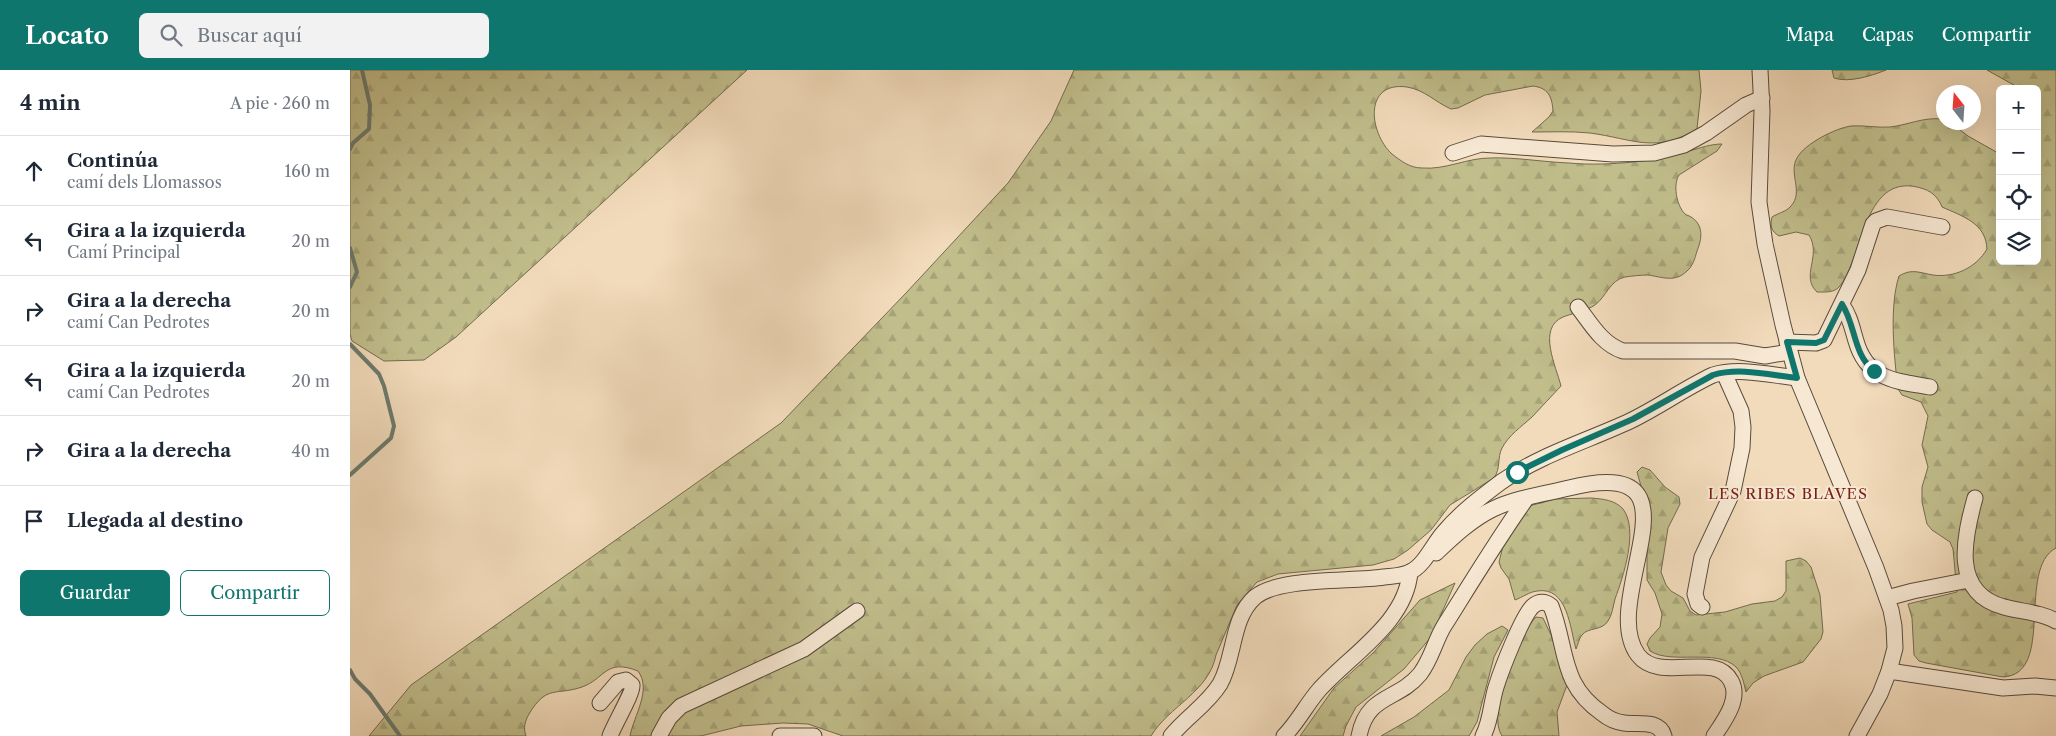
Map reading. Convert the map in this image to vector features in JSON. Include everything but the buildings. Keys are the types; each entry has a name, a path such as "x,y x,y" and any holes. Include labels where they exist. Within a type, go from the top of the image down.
{"street":[{"path":"1760,70 1762,98 1759,202 1764,244 1782,325 1797,378 1839,476 1887,598 1893,619 1895,637 1890,671 1857,736"},
{"path":"1453,153 1481,144 1613,154 1654,153 1684,145 1706,133 1746,105 1762,98"},
{"path":"1578,307 1602,338 1623,351 1735,351 1765,356 1788,347 1824,340 1858,270 1876,220 1886,217 1942,227"},
{"path":"1842,304 1849,316 1861,356 1868,366 1885,378 1930,387"},
{"path":"1284,736 1323,686 1374,639 1385,626 1402,597 1414,569 1450,526 1490,490 1544,458 1633,419 1703,380 1724,372 1743,372 1797,378"},
{"path":"1702,607 1698,604 1695,594 1702,557 1733,491 1738,474 1743,438 1742,418 1738,404 1724,372"},
{"path":"1171,736 1182,723 1205,704 1220,684 1227,669 1243,615 1256,597 1268,589 1282,585 1363,580 1414,569 1484,515 1509,503 1592,483 1625,486 1638,493 1643,502 1645,518 1630,600 1629,626 1632,643 1639,657 1650,664 1663,667 1709,667 1720,670 1727,675 1734,687 1734,697 1728,714 1714,736"},
{"path":"1975,498 1965,545 1969,580 1986,601 2015,610 2052,615"},
{"path":"1359,736 1363,720 1373,706 1406,686 1422,672 1435,642 1492,548 1526,499"},
{"path":"1887,598 1969,580"},
{"path":"1483,736 1487,727 1496,688 1522,625 1535,604 1545,602 1551,606 1553,611 1571,678 1582,697 1611,719 1622,723 1656,726 1663,731 1664,736"},
{"path":"659,736 669,718 681,706 804,649 857,611"},
{"path":"1890,671 2003,688 2035,686 2056,688"},
{"path":"600,703 618,682 626,680 632,685 632,691 610,736"},
{"path":"780,736 814,736"}],"green space":[{"path":"350,70 747,70 456,337 424,360 384,361 352,341 350,334"},
{"path":"1074,70 1699,70 1701,91 1697,129 1669,141 1644,143 1590,133 1532,132 1553,111 1552,101 1546,91 1533,86 1485,95 1458,108 1451,109 1425,93 1407,87 1393,87 1383,92 1377,100 1374,110 1375,122 1378,134 1392,154 1402,162 1418,168 1439,167 1490,158 1585,164 1625,163 1661,158 1705,146 1722,144 1717,151 1679,175 1677,179 1676,189 1679,205 1685,214 1695,220 1701,232 1699,246 1691,267 1682,275 1673,278 1648,275 1620,279 1612,285 1595,305 1555,322 1551,330 1550,348 1561,386 1505,443 1494,478 1450,505 1431,530 1408,550 1394,559 1373,565 1278,574 1257,582 1237,605 1212,668 1205,679 1159,725 1151,736 843,736 808,724 783,723 741,726 701,736 630,736 643,694 642,678 638,671 619,667 606,671 582,687 552,693 541,698 526,719 526,736 369,736 411,685 781,423 1008,183 1051,121"},
{"path":"1832,70 1886,70 1846,80 1834,78"},
{"path":"1987,70 2056,70 2056,548 2044,559 2038,577 2033,640 2028,659 2019,671 2003,677 1926,663 1919,661 1914,655 1912,618 1908,604 1957,592 1953,549 1950,542 1932,530 1927,524 1922,502 1922,487 1928,467 1922,445 1928,416 1921,402 1902,395 1898,389 1894,347 1894,302 1899,276 1908,272 1920,272 1941,276 1964,270 1977,262 1982,256 1987,249 1986,240 1978,227 1965,217 1942,207 1935,196 1927,190 1904,186 1889,191 1877,203 1868,219 1847,273 1839,287 1832,291 1817,292 1812,286 1810,279 1813,251 1809,235 1796,232 1779,236 1774,232 1771,223 1772,217 1787,210 1795,201 1795,164 1801,153 1813,142 1845,127 1890,127 1936,119 1936,130 1960,130 1996,152 1996,265 2041,265 2041,85 2014,85"},
{"path":"1642,467 1650,470 1665,487 1679,497 1680,504 1668,528 1661,572 1666,585 1671,591 1683,598 1690,611 1696,615 1725,612 1752,604 1775,601 1782,597 1786,591 1786,561 1800,558 1811,567 1820,595 1823,632 1821,639 1803,662 1764,676 1753,683 1746,692 1740,672 1727,661 1706,657 1670,657 1650,651 1647,644 1660,627 1662,614 1655,593 1647,580 1647,544 1643,493 1637,472"},
{"path":"1591,498 1613,502 1623,509 1628,518 1630,541 1622,579 1609,619 1602,626 1582,635 1576,649 1566,611 1555,595 1547,591 1537,591 1515,600 1509,579 1499,562 1503,546 1529,506 1555,499"},
{"path":"1455,583 1431,637 1404,669 1356,707 1343,736 1300,736 1334,688 1373,653 1420,600"},
{"path":"1536,617 1543,618 1552,637 1567,685 1557,712 1559,736 1502,736 1498,725 1498,710 1506,675 1521,640"},
{"path":"1502,626 1508,630 1494,657 1477,722 1469,736 1381,736 1414,717 1449,690 1466,657 1475,645 1487,634"}],"waterway":[{"path":"350,149 353,143 369,129 370,105 362,70"},
{"path":"350,248 357,272 350,287"},
{"path":"350,344 379,374 394,426 391,438 350,475"},
{"path":"350,670 400,736"}],"district":[{"name":"LES RIBES BLAVES","path":"1788,493"}],"route":[{"path":"1517,472 1648,412 1713,375 1724,372 1743,372 1797,378 1787,342 1816,343 1824,340 1842,304 1852,324 1861,356 1874,371"}]}
